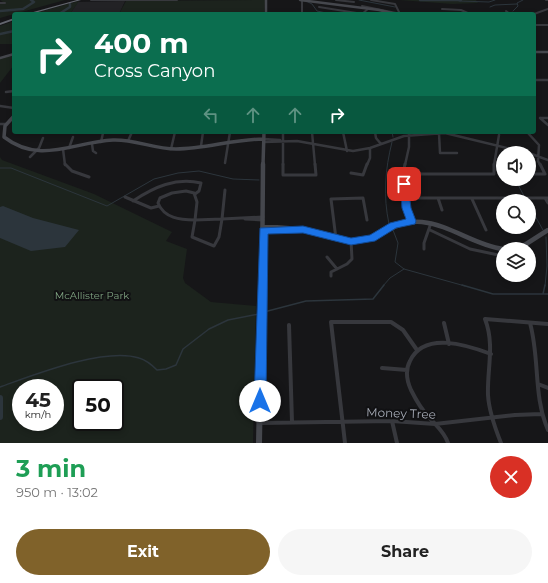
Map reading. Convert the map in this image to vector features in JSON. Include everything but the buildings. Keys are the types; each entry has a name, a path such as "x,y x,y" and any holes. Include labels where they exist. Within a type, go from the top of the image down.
{"highway":[{"path":"31,12 75,0"},
{"path":"35,12 80,0"},
{"path":"0,23 12,19"}],"street":[{"path":"91,0 177,0"},
{"path":"266,0 266,12"},
{"path":"302,12 302,0 369,8 387,12"},
{"path":"336,0 354,2"},
{"path":"371,0 395,4 399,12"},
{"path":"338,9 342,1"},
{"path":"0,3 5,3"},
{"path":"362,6 390,12"},
{"path":"319,7 352,12"},
{"path":"364,12 369,8"},
{"path":"442,9 461,10 466,12"},
{"path":"536,13 548,9"},
{"path":"536,25 548,25"},
{"path":"536,52 548,52"},
{"path":"1,57 12,54"},
{"path":"536,80 548,80"},
{"path":"6,92 12,92"},
{"path":"0,106 12,108"},
{"path":"12,118 6,124 3,135 8,142 16,146 36,150 63,149 114,140 171,150 228,141 284,140 347,151 370,148 409,134 410,144 403,174 407,198 406,208 412,221"},
{"path":"548,118 540,118 548,125"},
{"path":"0,124 6,124"},
{"path":"101,142 103,134"},
{"path":"127,142 131,134"},
{"path":"171,150 175,134"},
{"path":"201,146 203,134"},
{"path":"225,164 230,134"},
{"path":"259,443 264,134"},
{"path":"283,134 283,175 316,175 312,134"},
{"path":"343,134 347,151"},
{"path":"375,134 376,138 382,144"},
{"path":"438,134 440,153 457,153"},
{"path":"452,134 467,136 504,146"},
{"path":"530,134 540,149 538,157 539,163 545,174 536,174"},
{"path":"403,174 494,174 494,163 499,135"},
{"path":"69,148 73,137"},
{"path":"30,157 43,138"},
{"path":"92,144 93,151 96,153"},
{"path":"351,173 363,175 370,158 370,148"},
{"path":"63,149 63,162 66,167 89,177"},
{"path":"538,157 548,160"},
{"path":"133,201 163,185 186,181 201,183 199,191 195,194"},
{"path":"187,235 192,235 193,238 212,246 216,245 219,241 225,190"},
{"path":"192,235 195,219 198,202 195,194 187,191 168,194 160,198 158,203 159,206 166,214 172,217 195,219 263,218"},
{"path":"124,196 151,208 159,206"},
{"path":"336,239 331,198 363,198 367,220"},
{"path":"407,198 496,199"},
{"path":"438,198 442,210"},
{"path":"536,198 546,198 548,204"},
{"path":"472,199 486,230"},
{"path":"263,229 303,230 351,242 372,238 394,226 412,221 431,223 482,245 496,248"},
{"path":"424,250 424,242 430,230 431,223"},
{"path":"430,230 470,249 496,255"},
{"path":"529,242 548,230"},
{"path":"330,276 331,272 352,259 351,242"},
{"path":"327,257 337,269"},
{"path":"501,443 492,418 488,390 491,354 490,330 485,319 548,324"},
{"path":"345,443 331,322 392,322 403,330 417,350"},
{"path":"444,323 449,344"},
{"path":"530,323 536,346 541,414 548,430"},
{"path":"290,325 292,422"},
{"path":"448,443 442,429 435,424 411,390 407,370 409,361 417,350 427,344 467,346 491,354"},
{"path":"382,368 407,370"},
{"path":"538,384 548,388"},
{"name":"Money Tree","path":"260,423 392,421 435,424 541,414"},
{"path":"392,421 397,443"}],"shaded area":[{"path":"125,1 120,12 71,12 78,2"},
{"path":"3,206 33,218 79,230 65,247 31,251 0,238 0,207"}],"green space":[{"path":"0,0 65,0 22,12 12,12 12,15 0,18 0,3 3,2"},
{"path":"265,0 264,12 120,12 126,1"},
{"path":"399,0 476,0 478,3 452,4"},
{"path":"79,1 71,12 39,12"},
{"path":"12,22 12,44 0,44 0,26"},
{"path":"12,56 12,68 0,83 0,59"},
{"name":"McAllister Park","path":"0,157 2,160 94,194 172,232 166,241 187,249 183,278 185,283 211,302 256,306 253,443 0,443"}],"waterway":[{"path":"0,11 23,9 34,2 31,0"},
{"path":"359,0 395,7"},
{"path":"420,0 461,0"},
{"path":"459,1 489,2 495,0"},
{"path":"513,11 518,6 517,3 523,0"},
{"path":"306,1 312,4 317,11 322,12"},
{"path":"62,12 70,7 70,4"},
{"path":"490,7 495,5 517,4"},
{"path":"0,34 12,31"},
{"path":"389,224 385,193 392,142"},
{"path":"0,168 11,168 107,206 154,179 178,173 199,171 233,179 259,180"},
{"path":"519,186 523,194"},
{"path":"536,218 543,230"},
{"path":"393,230 398,243 395,262 404,269"},
{"path":"545,286 547,266 546,237"},
{"path":"383,286 390,278 404,269"},
{"path":"404,269 465,286"},
{"path":"264,312 306,301 373,299 384,285"},
{"path":"462,285 493,294 543,294"},
{"path":"543,294 545,285"},
{"path":"543,294 548,294"},
{"path":"0,387 69,364 107,356 139,358 149,363 157,370 166,369 176,365 183,349 209,329 228,320 259,314"},
{"path":"0,398 0,417"}],"route":[{"path":"260,401 263,231 287,229 303,230 351,242 363,241 372,238 394,226 412,221 406,208 407,198 404,184"}]}
